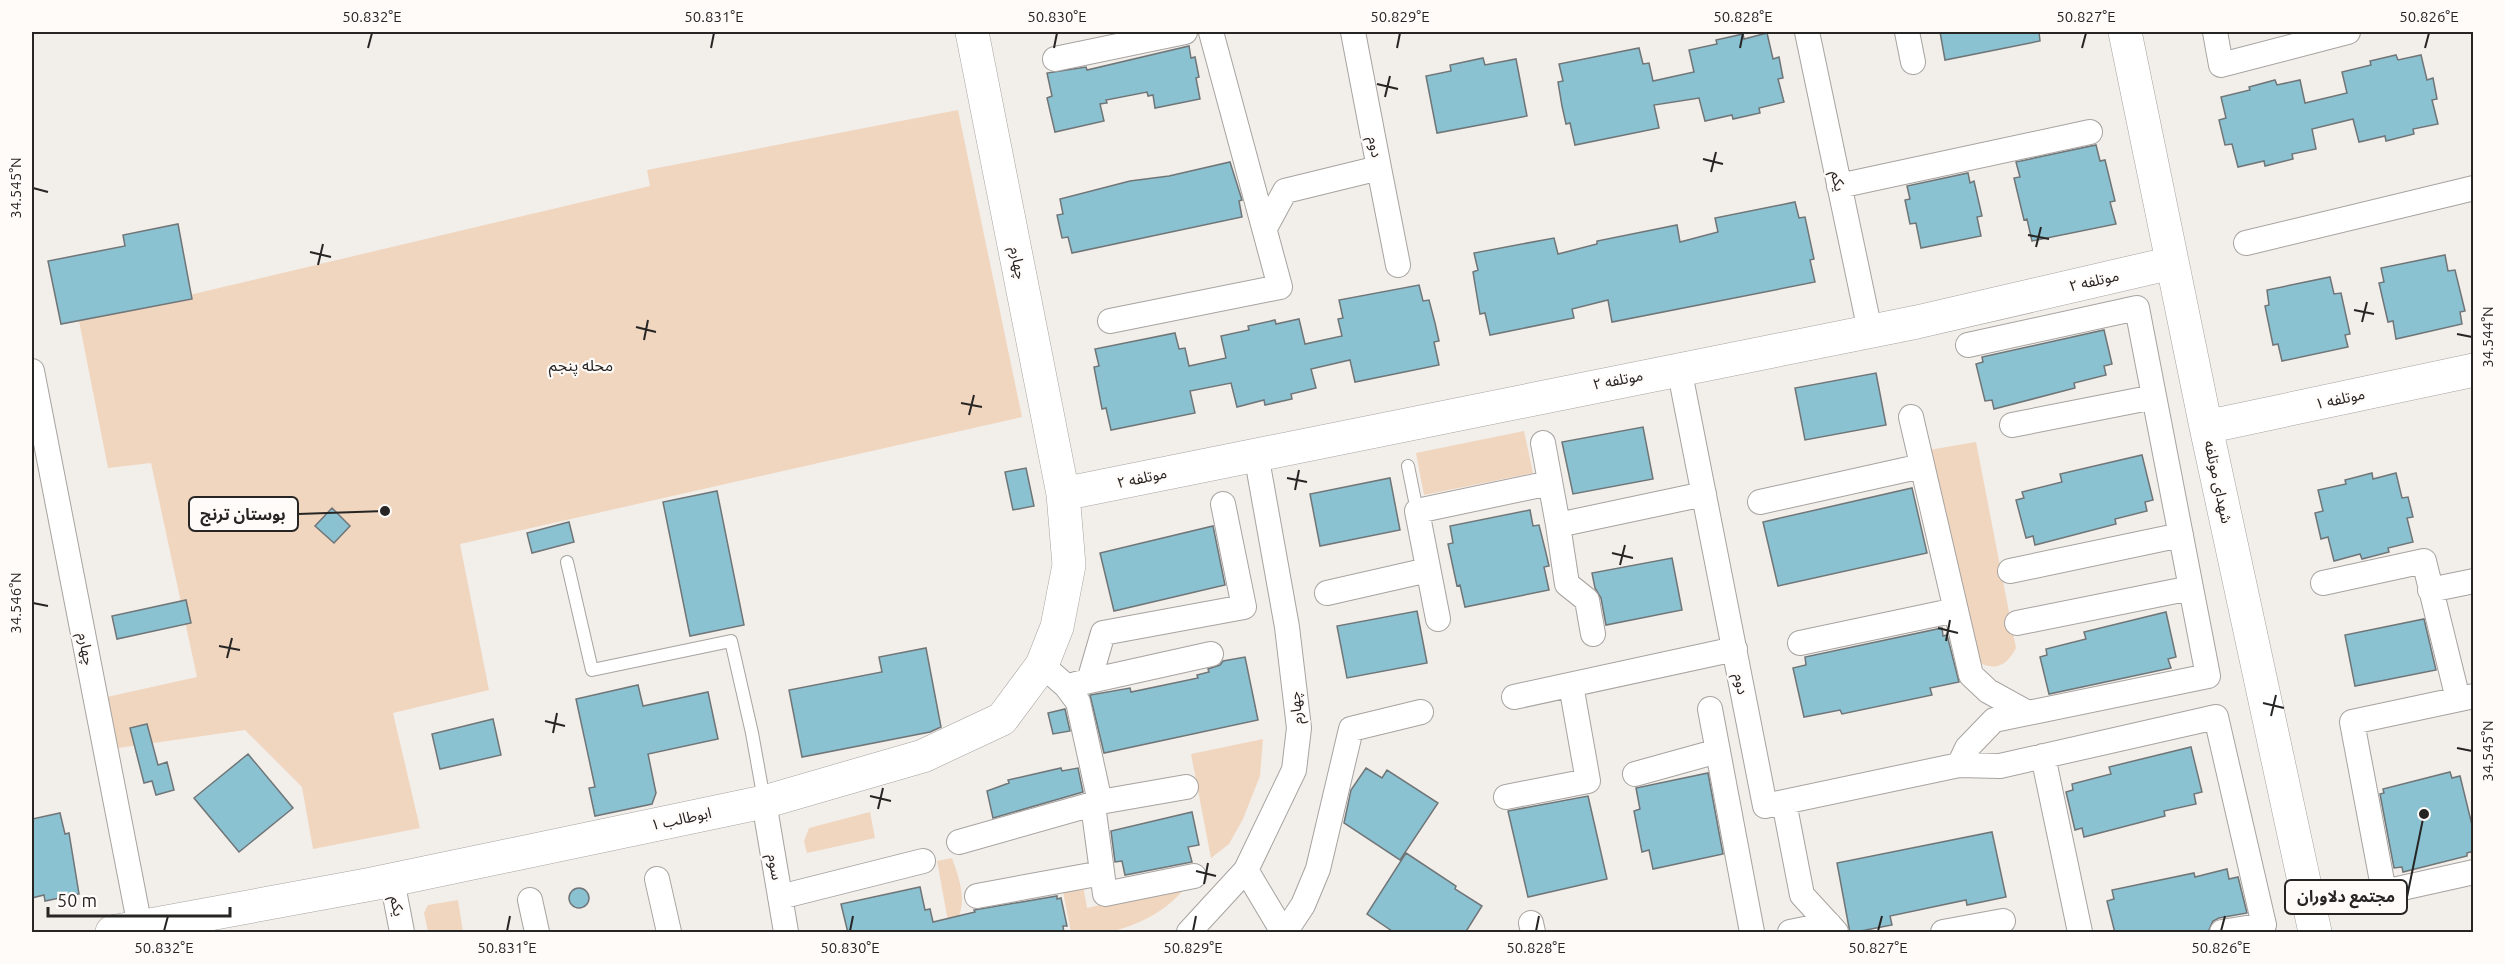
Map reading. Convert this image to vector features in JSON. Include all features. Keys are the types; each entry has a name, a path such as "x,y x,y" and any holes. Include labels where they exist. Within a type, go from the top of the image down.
{"street":[{"name":"چهارم","path":"972,32 1063,494"},
{"path":"1055,59 1185,32"},
{"path":"1110,321 1280,287 1211,32"},
{"name":"دوم","path":"1265,228 1285,190 1379,168 1353,32"},
{"name":"یکم","path":"1807,32 1870,331"},
{"path":"1907,32 1913,62"},
{"name":"شهدای موتلفه","path":"2125,32 2206,427 2315,933"},
{"path":"2215,32 2221,65 2348,32"},
{"path":"1839,186 2090,132"},
{"path":"1379,168 1398,265"},
{"path":"2246,243 2474,188"},
{"name":"موتلفه ۲","path":"1063,494 1870,331 2172,263"},
{"path":"1959,765 1967,748 1994,720 2208,676 2137,309 1968,345"},
{"name":"دوم","path":"1679,368 1765,806 1959,765 2000,766 2216,717 2264,926 2222,933"},
{"name":"موتلفه ۱","path":"2206,427 2474,370"},
{"name":"چهارم","path":"32,372 131,931"},
{"path":"2012,425 2154,397"},
{"path":"1911,417 1971,675 1988,691 2028,713"},
{"path":"1543,443 1567,584 1587,600 1593,634"},
{"name":"چهارم","path":"1189,933 1246,870 1294,770 1299,728 1287,627 1256,454"},
{"path":"1760,502 1922,466"},
{"path":"1438,619 1417,511 1550,483"},
{"name":"ابوطالب ۱","path":"131,931 392,880 764,802 923,756 1002,719 1042,665 1057,627 1069,565 1063,494"},
{"path":"1558,525 1704,494"},
{"path":"1089,681 1103,633 1244,607 1223,504"},
{"path":"2010,571 2181,535"},
{"path":"2323,583 2424,561 2430,590 2466,698 2352,722 2384,892 2474,872"},
{"path":"1327,593 1428,570"},
{"path":"2430,590 2474,581"},
{"path":"2017,623 2191,588"},
{"path":"1800,643 1956,610"},
{"path":"1514,697 1735,649"},
{"path":"1066,686 1211,654"},
{"path":"1042,665 1066,686 1078,702 1096,804 1105,894 1194,876"},
{"path":"1506,797 1588,781 1571,685"},
{"path":"1710,709 1752,933"},
{"path":"1246,870 1284,933 1303,905 1318,869 1351,729 1421,712"},
{"path":"1635,774 1718,751"},
{"path":"2043,756 2080,933"},
{"path":"959,842 1096,804 1186,787"},
{"name":"سوم","path":"764,802 786,933"},
{"path":"1784,802 1802,895 1833,928"},
{"path":"780,897 923,861"},
{"path":"977,896 1102,873"},
{"path":"657,879 669,933"},
{"name":"یکم","path":"392,880 402,933"},
{"path":"530,900 537,933"},
{"path":"1943,933 2003,921"},
{"path":"1790,933 1833,928"}],"lane":[{"path":"1408,466 1417,511"},
{"path":"567,562 592,670 731,641 752,733 764,802"}],"shaded area":[{"path":"958,110 1022,417 460,544 489,690 393,713 420,828 313,849 302,787 245,730 118,748 107,697 197,677 151,463 108,468 79,321 650,186 647,170"},
{"path":"1524,431 1533,473 1424,495 1416,453"},
{"path":"1976,442 2016,648 2008,660 1999,666 1988,666 1975,660 1929,450"},
{"path":"1263,739 1260,776 1243,819 1229,844 1211,858 1191,754"},
{"path":"870,812 875,838 807,853 804,841 809,828"},
{"path":"952,858 961,887 962,905 956,923 950,932 937,861"},
{"path":"1082,880 1087,908 1188,884 1163,909 1143,921 1104,933 1071,932 1062,886"},
{"path":"458,900 463,932 428,932 424,913 428,905"}],"building":[{"path":"1940,32 2039,32 2040,41 1945,60"},
{"path":"1767,33 1773,59 1779,57 1783,78 1778,79 1784,102 1759,108 1760,113 1733,119 1732,115 1705,121 1699,98 1654,105 1659,128 1575,145 1570,123 1566,124 1562,106 1558,82 1563,81 1559,64 1639,48 1643,64 1649,63 1653,81 1694,72 1689,50 1717,44 1716,40 1743,34 1744,39"},
{"path":"1189,46 1191,58 1195,57 1200,99 1155,108 1153,95 1148,96 1147,92 1106,100 1107,103 1100,104 1104,121 1055,132 1047,98 1052,96 1047,73 1086,67 1087,70"},
{"path":"2396,55 2398,60 2421,55 2427,80 2433,78 2437,99 2432,100 2438,124 2413,129 2414,134 2386,141 2385,136 2359,142 2353,119 2312,129 2316,149 2292,154 2293,159 2265,166 2264,161 2238,167 2232,144 2225,145 2219,120 2226,118 2221,97 2250,90 2249,87 2275,80 2277,85 2300,80 2305,103 2347,93 2342,72 2371,65 2370,61"},
{"path":"1483,58 1485,65 1516,59 1527,116 1437,133 1426,76 1451,71 1450,65"},
{"path":"2096,145 2100,161 2105,160 2115,201 2110,202 2116,224 2032,241 2027,219 2024,220 2014,178 2020,177 2016,162"},
{"path":"1230,162 1242,200 1239,201 1242,217 1072,253 1068,237 1062,238 1057,215 1063,214 1060,199 1130,181 1169,176"},
{"path":"1968,173 1970,183 1974,181 1982,216 1977,217 1981,236 1921,248 1916,223 1910,224 1905,200 1910,199 1907,186"},
{"path":"1795,202 1799,218 1805,217 1814,259 1810,260 1815,282 1612,322 1608,300 1572,309 1574,318 1490,335 1485,313 1480,314 1473,272 1478,270 1474,253 1554,238 1558,254 1597,244 1597,241 1677,225 1680,242 1718,232 1715,218"},
{"path":"178,224 192,299 61,324 48,261 125,246 123,235"},
{"path":"2445,255 2448,271 2455,270 2465,311 2460,312 2462,324 2396,339 2393,321 2388,322 2379,283 2384,282 2381,268"},
{"path":"2330,277 2334,294 2341,293 2350,334 2345,335 2348,347 2282,361 2278,344 2273,345 2265,306 2269,305 2267,290"},
{"path":"1419,285 1423,301 1429,300 1435,323 1439,341 1434,342 1439,365 1355,382 1350,360 1311,369 1316,388 1291,394 1292,399 1265,405 1264,400 1237,407 1231,383 1190,391 1195,413 1111,430 1106,408 1102,409 1094,367 1099,366 1095,349 1175,333 1179,349 1185,348 1189,366 1226,358 1221,336 1249,330 1248,326 1275,320 1276,324 1299,319 1305,344 1342,336 1338,319 1343,318 1339,300"},
{"path":"2104,330 2112,364 2104,366 2106,375 2074,383 2075,388 1994,409 1992,400 1985,401 1976,364 1983,362 1982,357"},
{"path":"1876,373 1886,425 1805,440 1795,388"},
{"path":"1643,427 1653,479 1573,494 1562,442"},
{"path":"2142,455 2153,500 2145,502 2147,511 2115,519 2116,524 2035,545 2033,536 2026,538 2016,500 2024,498 2022,492 2062,482 2060,474"},
{"path":"1026,468 1034,506 1013,510 1005,472"},
{"path":"2372,473 2373,479 2396,473 2402,498 2408,497 2413,517 2407,518 2413,542 2388,548 2389,552 2362,559 2360,554 2334,561 2328,537 2321,539 2315,513 2323,511 2318,490 2346,484 2345,480"},
{"path":"1390,478 1400,530 1320,546 1310,494"},
{"path":"1912,488 1927,553 1778,586 1763,522"},
{"path":"717,491 744,625 690,636 663,502"},
{"path":"332,508 350,526 334,543 315,526"},
{"path":"1530,510 1533,526 1539,525 1545,549 1549,566 1544,567 1549,590 1465,607 1460,585 1457,586 1448,544 1453,543 1450,526"},
{"path":"569,522 574,542 532,553 527,533"},
{"path":"1213,526 1225,585 1114,611 1100,553"},
{"path":"1672,558 1682,610 1606,625 1601,598 1595,588 1592,573"},
{"path":"186,600 191,623 117,639 112,616"},
{"path":"1417,611 1427,663 1347,678 1337,626"},
{"path":"2166,612 2176,657 2168,659 2171,668 2049,694 2040,657 2047,655 2046,649 2086,639 2084,632"},
{"path":"2424,619 2436,670 2355,686 2345,635"},
{"path":"1942,628 1943,636 1947,635 1959,682 1930,688 1932,695 1842,714 1840,710 1804,717 1793,668 1806,665 1805,657"},
{"path":"926,648 941,727 930,732 802,757 789,690 882,672 879,657"},
{"path":"1245,657 1258,720 1104,753 1090,695 1130,688 1131,692 1198,678 1197,675 1209,672 1208,669 1220,665 1223,661"},
{"path":"638,685 643,706 708,692 718,739 648,754 656,793 652,804 595,816 589,788 595,787 576,699"},
{"path":"1065,709 1070,731 1053,734 1048,713"},
{"path":"493,719 501,755 440,769 432,734"},
{"path":"147,724 158,765 167,762 174,790 156,795 152,781 144,783 130,728"},
{"path":"2191,747 2202,792 2194,794 2196,804 2164,811 2165,816 2084,837 2082,828 2075,830 2066,792 2073,790 2072,784 2111,774 2109,767"},
{"path":"248,754 293,808 239,852 194,798"},
{"path":"1061,768 1062,771 1078,768 1083,792 993,818 987,791 1009,783 1008,780"},
{"path":"1366,768 1382,778 1387,770 1438,803 1400,860 1344,823 1351,790"},
{"path":"2450,772 2452,778 2460,776 2474,833 2474,851 2467,853 2467,856 2403,872 2402,867 2394,868 2380,794 2384,793 2383,789"},
{"path":"1708,773 1723,854 1653,869 1649,850 1642,852 1634,811 1640,809 1636,788"},
{"path":"1588,796 1607,879 1528,897 1508,811"},
{"path":"1192,812 1199,845 1188,847 1192,862 1125,875 1122,861 1115,862 1111,831"},
{"path":"60,813 65,834 69,833 79,894 45,901 44,895 32,898 32,819"},
{"path":"1992,832 2006,897 1967,905 1966,900 1890,916 1892,925 1850,933 1837,863"},
{"path":"1406,853 1482,906 1465,933 1395,933 1367,914"},
{"path":"2227,869 2229,879 2238,877 2247,913 2219,918 2213,921 2208,932 2205,933 2115,933 2107,901 2114,899 2112,890 2194,873 2195,877"},
{"path":"920,887 925,910 930,909 933,922 975,912 974,910 1057,896 1057,899 1061,898 1067,926 1063,926 1064,933 848,933 841,904"},
{"path":"579,888 586,891 589,898 586,905 579,908 572,905 569,898 572,891"}],"place":[{"name":"بوستان ترنج","path":"385,511"},
{"name":"مجتمع دلاوران","path":"2424,814"}],"district":[{"name":"محله پنجم","path":"581,365"}]}
